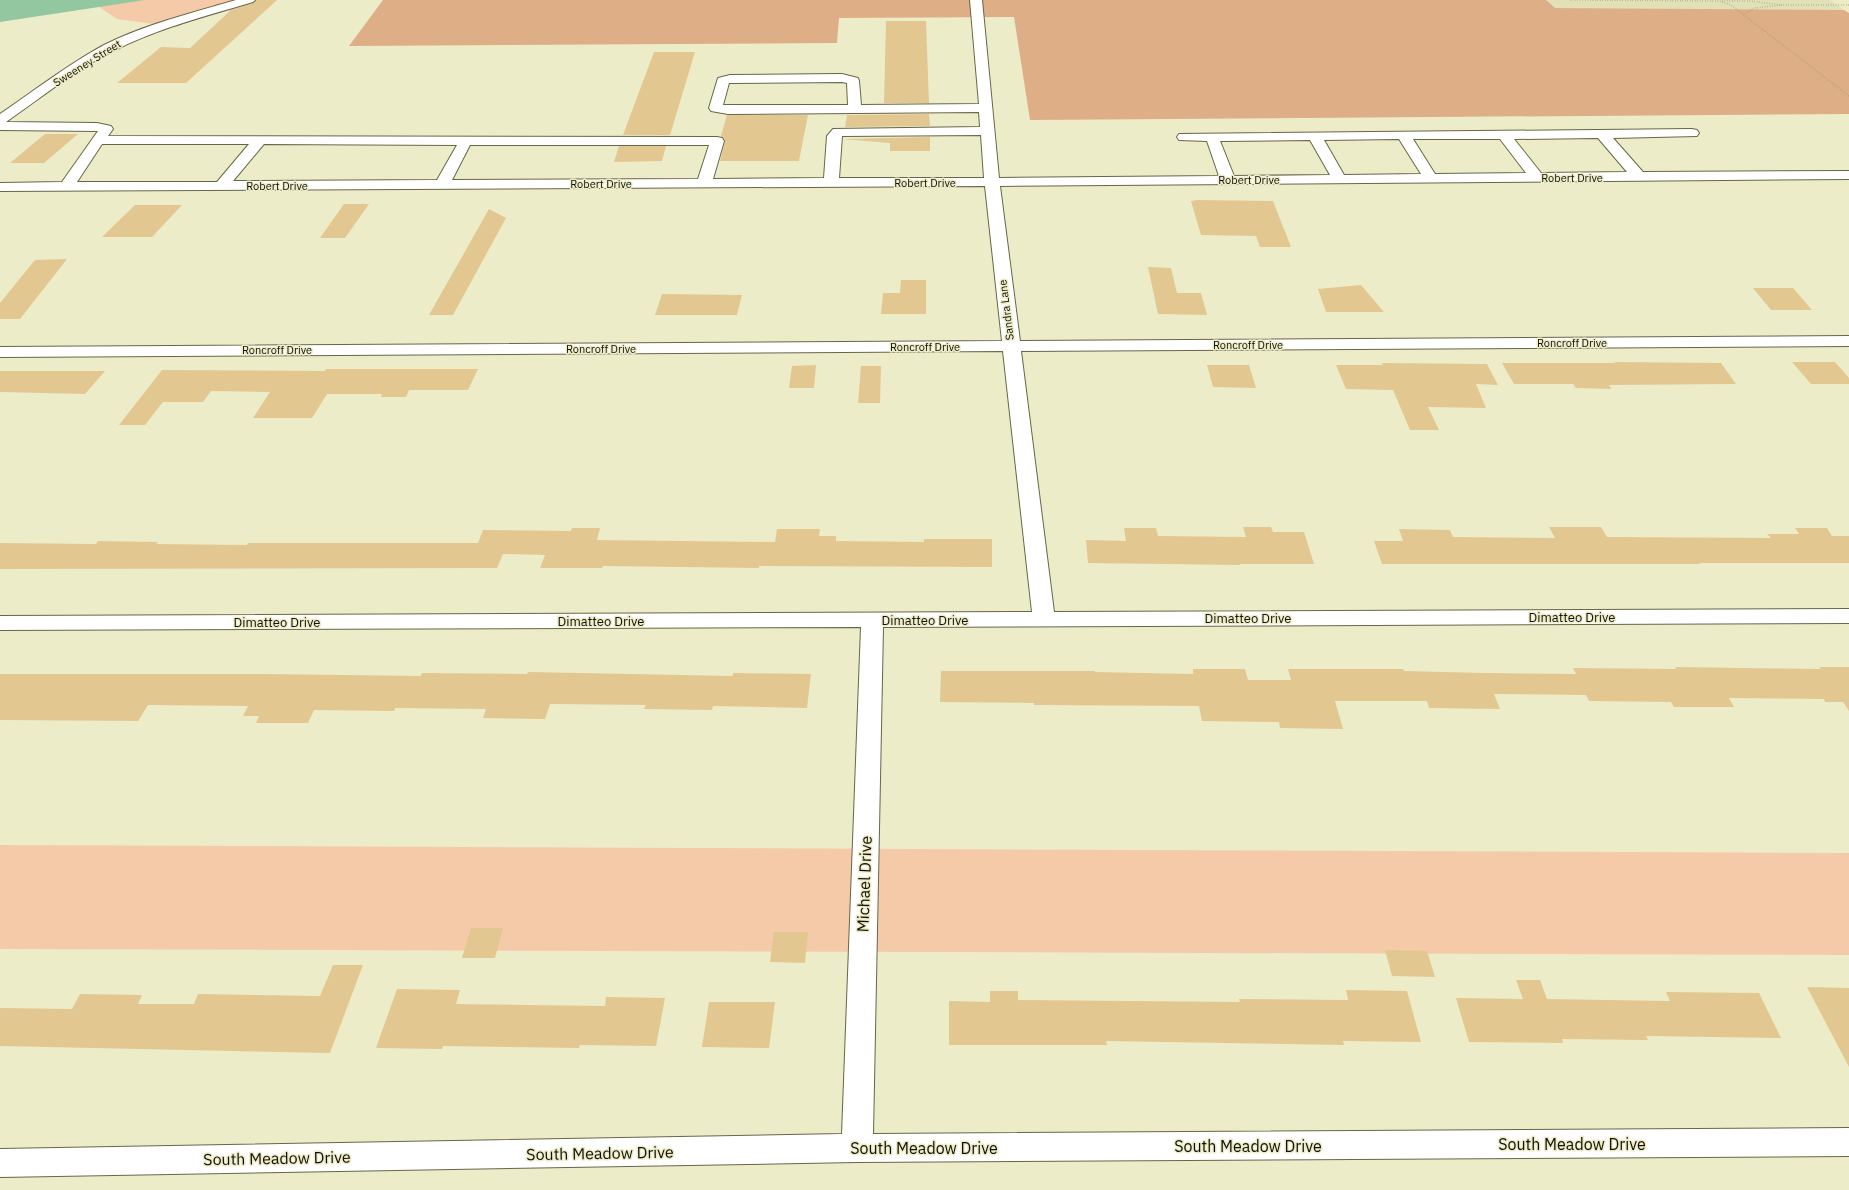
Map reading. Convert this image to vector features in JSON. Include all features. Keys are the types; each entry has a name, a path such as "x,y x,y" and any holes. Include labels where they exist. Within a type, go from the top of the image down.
{"street":[{"name":"Sweeney Street","path":"0,120 92,58 124,40 162,25 249,0"},
{"name":"Sandra Lane","path":"976,0 987,131 1010,347 1044,619"},
{"path":"855,109 853,81 842,78 730,79 723,81 716,108 728,110 985,108"},
{"path":"0,126 97,127 106,129 100,140 66,186"},
{"path":"831,183 834,136 838,132 987,131"},
{"path":"1184,137 1692,133"},
{"path":"1602,134 1639,177"},
{"path":"1403,135 1431,179"},
{"path":"1504,135 1537,178"},
{"path":"1315,136 1340,180"},
{"path":"1212,137 1228,180"},
{"path":"100,140 716,141 704,184"},
{"path":"221,186 260,140"},
{"path":"442,185 466,140"},
{"name":"Robert Drive","path":"0,187 1340,180 1849,175"},
{"name":"Roncroff Drive","path":"0,352 1849,342"},
{"name":"Dimatteo Drive","path":"0,623 1849,616"},
{"name":"Michael Drive","path":"857,1148 872,620"},
{"name":"South Meadow Drive","path":"0,1163 857,1148 1849,1142"}],"path":[{"path":"1570,0 1751,1 1781,5"},
{"path":"1719,2 1731,5 1849,96"},
{"path":"1742,14 1755,8 1781,5 1849,5"}],"shaded area":[{"path":"0,0 145,0 0,22"},
{"path":"145,0 249,0 161,25 117,19 98,6"},
{"path":"383,0 1546,0 1555,8 1844,10 1849,13 1849,114 1030,120 1014,17 839,18 837,43 349,46"},
{"path":"1546,0 1830,0 1844,10 1555,8"},
{"path":"0,845 1849,853 1849,955 0,949"}],"building":[{"path":"256,0 277,0 186,83 117,83 161,47 190,48 231,10 253,3"},
{"path":"886,21 926,21 929,103 884,103"},
{"path":"654,52 695,52 670,135 623,135"},
{"path":"929,114 930,126 845,127 847,115"},
{"path":"727,115 808,115 799,161 720,161 725,141 721,136"},
{"path":"45,134 78,134 44,163 10,163"},
{"path":"930,137 930,151 890,151 890,143 843,139"},
{"path":"619,146 666,146 662,161 614,162"},
{"path":"1191,201 1273,201 1291,247 1260,247 1256,236 1201,235"},
{"path":"344,204 369,204 345,238 320,238"},
{"path":"135,205 182,205 152,237 102,237"},
{"path":"489,209 506,218 453,315 429,315"},
{"path":"67,259 20,319 0,319 0,303 35,260"},
{"path":"1148,267 1171,268 1177,293 1201,293 1207,315 1158,314"},
{"path":"901,280 926,280 926,314 881,314 883,293 900,293"},
{"path":"1361,285 1384,312 1326,312 1318,289"},
{"path":"1753,288 1793,288 1812,310 1771,310"},
{"path":"662,294 742,295 737,315 655,315"},
{"path":"1614,362 1721,363 1736,384 1609,385 1611,389 1576,388 1573,384 1514,384 1502,363 1616,363"},
{"path":"1792,362 1835,362 1849,378 1849,384 1811,384"},
{"path":"1382,363 1487,364 1498,385 1476,384 1486,408 1428,407 1439,430 1410,430 1393,390 1346,389 1336,365 1383,365"},
{"path":"816,365 814,388 789,388 792,366"},
{"path":"1207,365 1249,365 1256,388 1213,387"},
{"path":"861,366 881,366 880,403 858,403"},
{"path":"326,369 478,369 468,390 409,390 406,397 381,397 382,394 327,394 312,418 253,418 270,392 211,391 203,402 163,402 145,425 119,425 162,370 325,371"},
{"path":"0,371 105,371 85,394 0,392"},
{"path":"1243,527 1271,527 1273,532 1304,532 1314,564 1240,565 1088,563 1086,540 1126,541 1124,528 1156,528 1158,536 1246,537"},
{"path":"1549,527 1601,527 1607,537 1771,538 1767,534 1799,534 1795,528 1827,528 1832,536 1849,536 1849,563 1382,564 1374,541 1403,541 1399,529 1450,530 1453,537 1555,538"},
{"path":"572,528 600,528 597,540 775,542 777,529 820,529 819,536 836,536 836,541 924,542 924,539 992,539 992,567 759,566 759,568 603,566 602,568 540,568 545,555 503,554 497,568 0,569 0,543 96,544 98,541 158,542 156,544 247,545 248,543 478,543 483,530 571,531"},
{"path":"1675,667 1821,669 1819,667 1849,667 1849,711 1843,702 1825,702 1824,699 1729,698 1734,707 1674,707 1671,702 1589,701 1586,695 1494,694 1500,709 1429,708 1427,701 1335,701 1343,729 1280,728 1279,722 1202,721 1199,706 1034,705 1034,703 940,702 941,671 1095,671 1193,674 1193,669 1245,669 1248,680 1291,680 1288,669 1403,669 1404,671 1576,674 1573,668 1676,669"},
{"path":"528,672 733,676 733,673 811,674 807,708 713,706 712,710 644,709 646,705 550,704 545,719 483,718 486,709 395,708 394,711 314,710 308,723 256,723 259,716 243,716 248,706 148,705 138,721 0,720 0,674 266,674 421,676 422,673 527,674"},
{"path":"471,928 503,928 495,958 462,958"},
{"path":"774,932 808,932 805,963 770,962"},
{"path":"1385,950 1427,951 1435,977 1392,976"},
{"path":"333,965 363,965 330,1053 0,1046 0,1008 72,1009 80,994 142,995 138,1004 194,1004 198,994 320,996"},
{"path":"1516,980 1540,980 1547,999 1670,1001 1666,992 1759,993 1781,1038 1646,1036 1648,1040 1562,1039 1563,1043 1469,1042 1456,998 1523,999"},
{"path":"1807,987 1849,988 1849,1067"},
{"path":"397,989 460,990 456,1004 605,1006 606,997 665,998 656,1046 580,1045 579,1048 443,1046 442,1049 376,1048"},
{"path":"1346,990 1407,991 1421,1042 1343,1041 1344,1045 1106,1041 1107,1045 949,1045 949,1001 990,1002 990,991 1018,991 1018,1000 1240,1002 1239,999 1348,1000"},
{"path":"709,1002 775,1002 769,1048 702,1047"}]}
